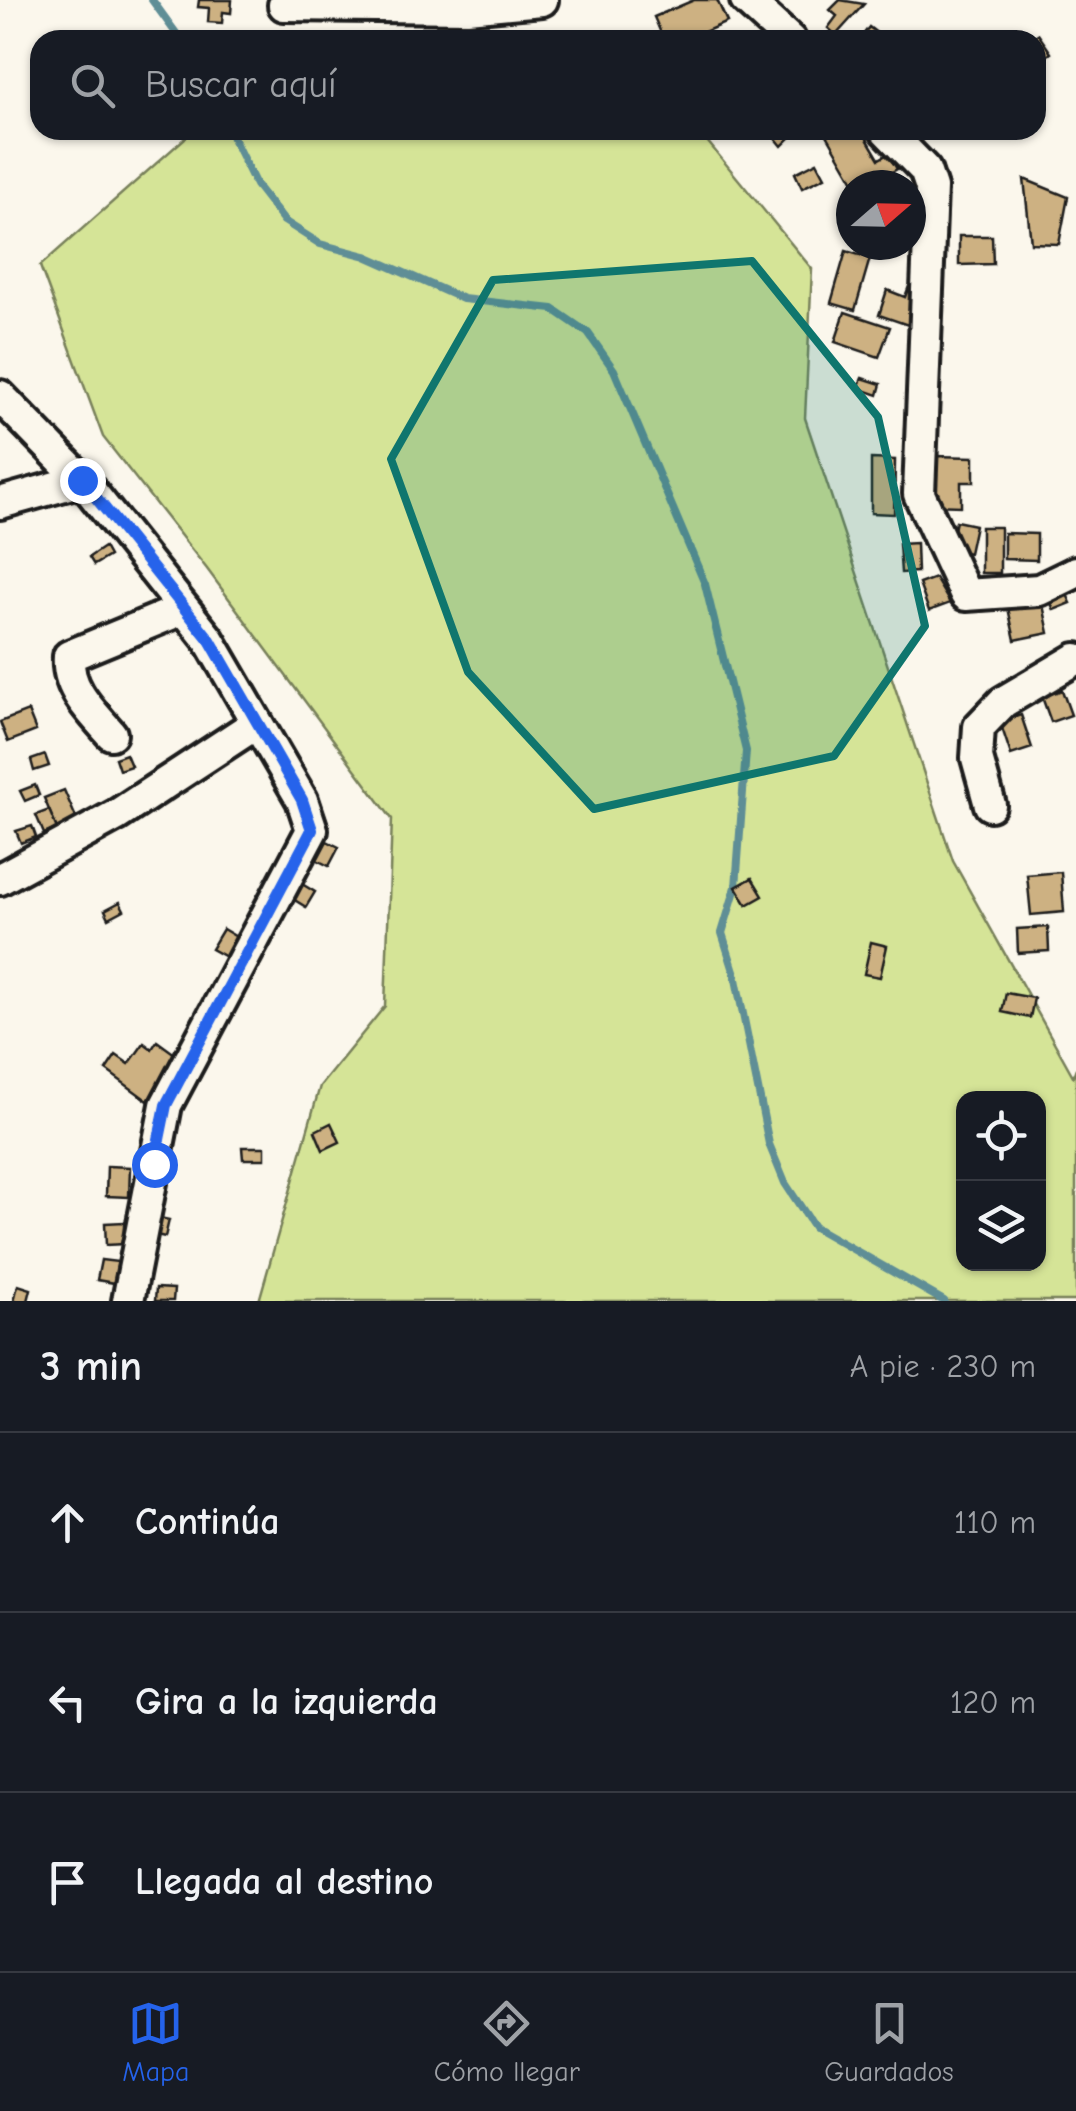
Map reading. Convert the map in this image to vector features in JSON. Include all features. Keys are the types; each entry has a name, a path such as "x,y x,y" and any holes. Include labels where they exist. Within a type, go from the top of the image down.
{"street":[{"path":"284,4 542,0"},
{"path":"746,0 779,30"},
{"path":"896,140 925,170 931,188 919,494 936,539 966,595 1039,590 1076,572"},
{"path":"0,396 82,480 210,640 302,800 312,830 166,1105 128,1301"},
{"path":"0,504 82,480"},
{"path":"111,734 84,702 68,673 69,656 182,609"},
{"path":"990,805 978,758 979,726 1016,693 1076,659"},
{"path":"0,879 117,815 257,724"}],"highlighted area":[{"path":"752,261 878,417 925,626 834,756 594,809 468,672 391,459 493,280"}],"green space":[{"path":"183,140 706,140 812,269 805,418 953,861 1073,1076 1076,1068 1076,1301 259,1301 320,1086 385,1006 392,819 207,569 103,437 40,266"}],"building":[{"path":"199,0 232,0 231,13 223,12 222,23 208,22 209,8 198,7"},
{"path":"694,0 717,0 727,22 709,30 660,30 654,17"},
{"path":"840,0 864,4 841,30 828,28 837,16 830,10"},
{"path":"830,140 868,140 879,159 888,154 897,169 847,170"},
{"path":"817,162 825,177 802,188 795,173"},
{"path":"1024,179 1068,197 1059,244 1031,243"},
{"path":"959,236 992,236 993,264 959,265"},
{"path":"843,260 869,260 855,310 831,303"},
{"path":"909,286 923,291 911,326 879,315 887,290 905,297"},
{"path":"845,312 890,327 879,357 835,342"},
{"path":"862,378 881,384 878,395 858,388"},
{"path":"933,456 974,457 974,482 961,482 961,506 932,505"},
{"path":"871,459 895,460 894,514 871,513"},
{"path":"956,521 975,525 969,553 950,548"},
{"path":"981,527 1000,527 1000,573 981,573"},
{"path":"1004,533 1037,534 1037,560 1004,559"},
{"path":"916,543 917,572 901,573 899,544"},
{"path":"104,547 109,556 94,565 89,557"},
{"path":"935,578 950,603 929,611 919,584"},
{"path":"1064,588 1071,603 1054,610 1047,595"},
{"path":"1042,600 1049,633 1015,640 1008,608"},
{"path":"1062,690 1071,715 1051,722 1042,697"},
{"path":"28,711 36,731 8,742 0,722"},
{"path":"1021,715 1032,748 1011,755 1000,722"},
{"path":"126,754 131,766 119,770 115,758"},
{"path":"45,755 49,766 34,771 31,760"},
{"path":"35,785 39,795 25,801 20,791"},
{"path":"64,790 77,820 57,829 44,798"},
{"path":"49,810 57,829 44,834 36,815"},
{"path":"32,826 36,837 21,843 16,831"},
{"path":"327,841 339,847 329,866 317,860"},
{"path":"1061,872 1064,912 1031,915 1027,875"},
{"path":"752,878 763,896 747,905 736,887"},
{"path":"302,884 315,892 306,907 293,899"},
{"path":"120,902 124,910 109,918 105,910"},
{"path":"1048,927 1049,951 1018,953 1017,929"},
{"path":"223,929 243,941 231,960 211,949"},
{"path":"871,942 887,946 880,977 864,974"},
{"path":"1006,993 1034,998 1030,1018 1002,1012"},
{"path":"157,1041 179,1057 148,1101 106,1070 116,1055 129,1064 144,1043 152,1049"},
{"path":"331,1123 340,1142 323,1150 315,1131"},
{"path":"242,1147 265,1147 265,1159 243,1159"},
{"path":"107,1166 130,1167 129,1197 106,1196"},
{"path":"155,1217 169,1220 165,1237 152,1234"},
{"path":"124,1222 124,1244 106,1245 105,1223"},
{"path":"101,1260 118,1262 114,1283 97,1280"},
{"path":"18,1285 31,1289 28,1301 14,1301"},
{"path":"156,1288 174,1289 173,1301 155,1301"}],"waterway":[{"path":"152,0 174,30"},
{"path":"234,140 256,185 284,221 320,244 366,256 463,299 553,309 588,333 614,370 705,584 746,751 736,887 722,933 735,974 769,1144 785,1183 814,1227 944,1301"}],"route":[{"path":"82,480 210,640 302,800 312,830 166,1105 154,1164"}]}
